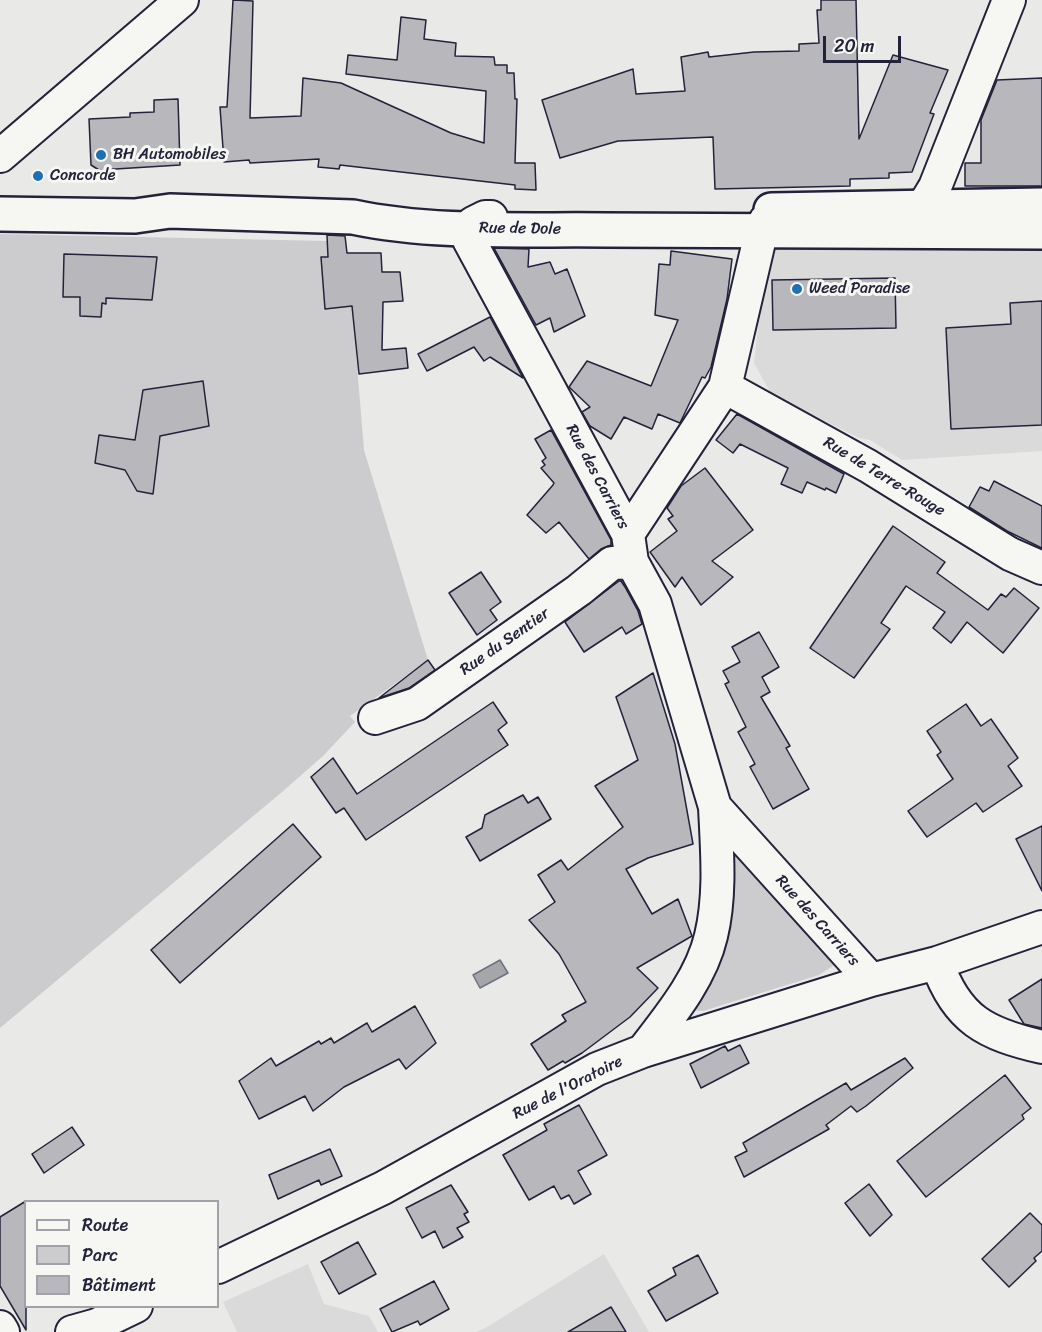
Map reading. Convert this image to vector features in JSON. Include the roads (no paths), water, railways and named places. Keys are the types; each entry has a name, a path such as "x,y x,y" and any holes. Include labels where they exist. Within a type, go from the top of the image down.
{"main road":[{"name":"Rue de Dole","path":"0,192 599,210 1042,232"},
{"name":"Rue de Dole","path":"0,213 135,216 170,211 353,217 378,222 471,229 760,233 923,207 1042,205"}],"street":[{"path":"0,156 182,0"},
{"path":"923,207 935,187 1009,0"},
{"path":"471,229 473,223 485,217 591,219 599,210"},
{"name":"Rue des Carriers","path":"471,229 469,240 630,548 655,604 715,807 718,879 711,937 700,966 683,995 643,1051"},
{"path":"630,548 725,387 760,233"},
{"name":"Rue de Terre-Rouge","path":"725,387 868,466 1010,555 1042,568"},
{"name":"Rue du Sentier","path":"375,718 417,704 579,590 630,548"},
{"name":"Rue des Carriers","path":"715,807 872,980"},
{"name":"Rue de l'Oratoire","path":"219,1267 383,1188 597,1069 643,1051 872,980 937,963 1042,927"},
{"path":"937,963 946,987 960,1006 979,1024 1006,1039 1042,1047"},
{"path":"72,1332 97,1325 132,1308"},
{"path":"0,1327 3,1332"}],"place":[{"name":"BH Automobiles","path":"101,155"},
{"name":"Concorde","path":"38,176"},
{"name":"Weed Paradise","path":"797,289"}]}
